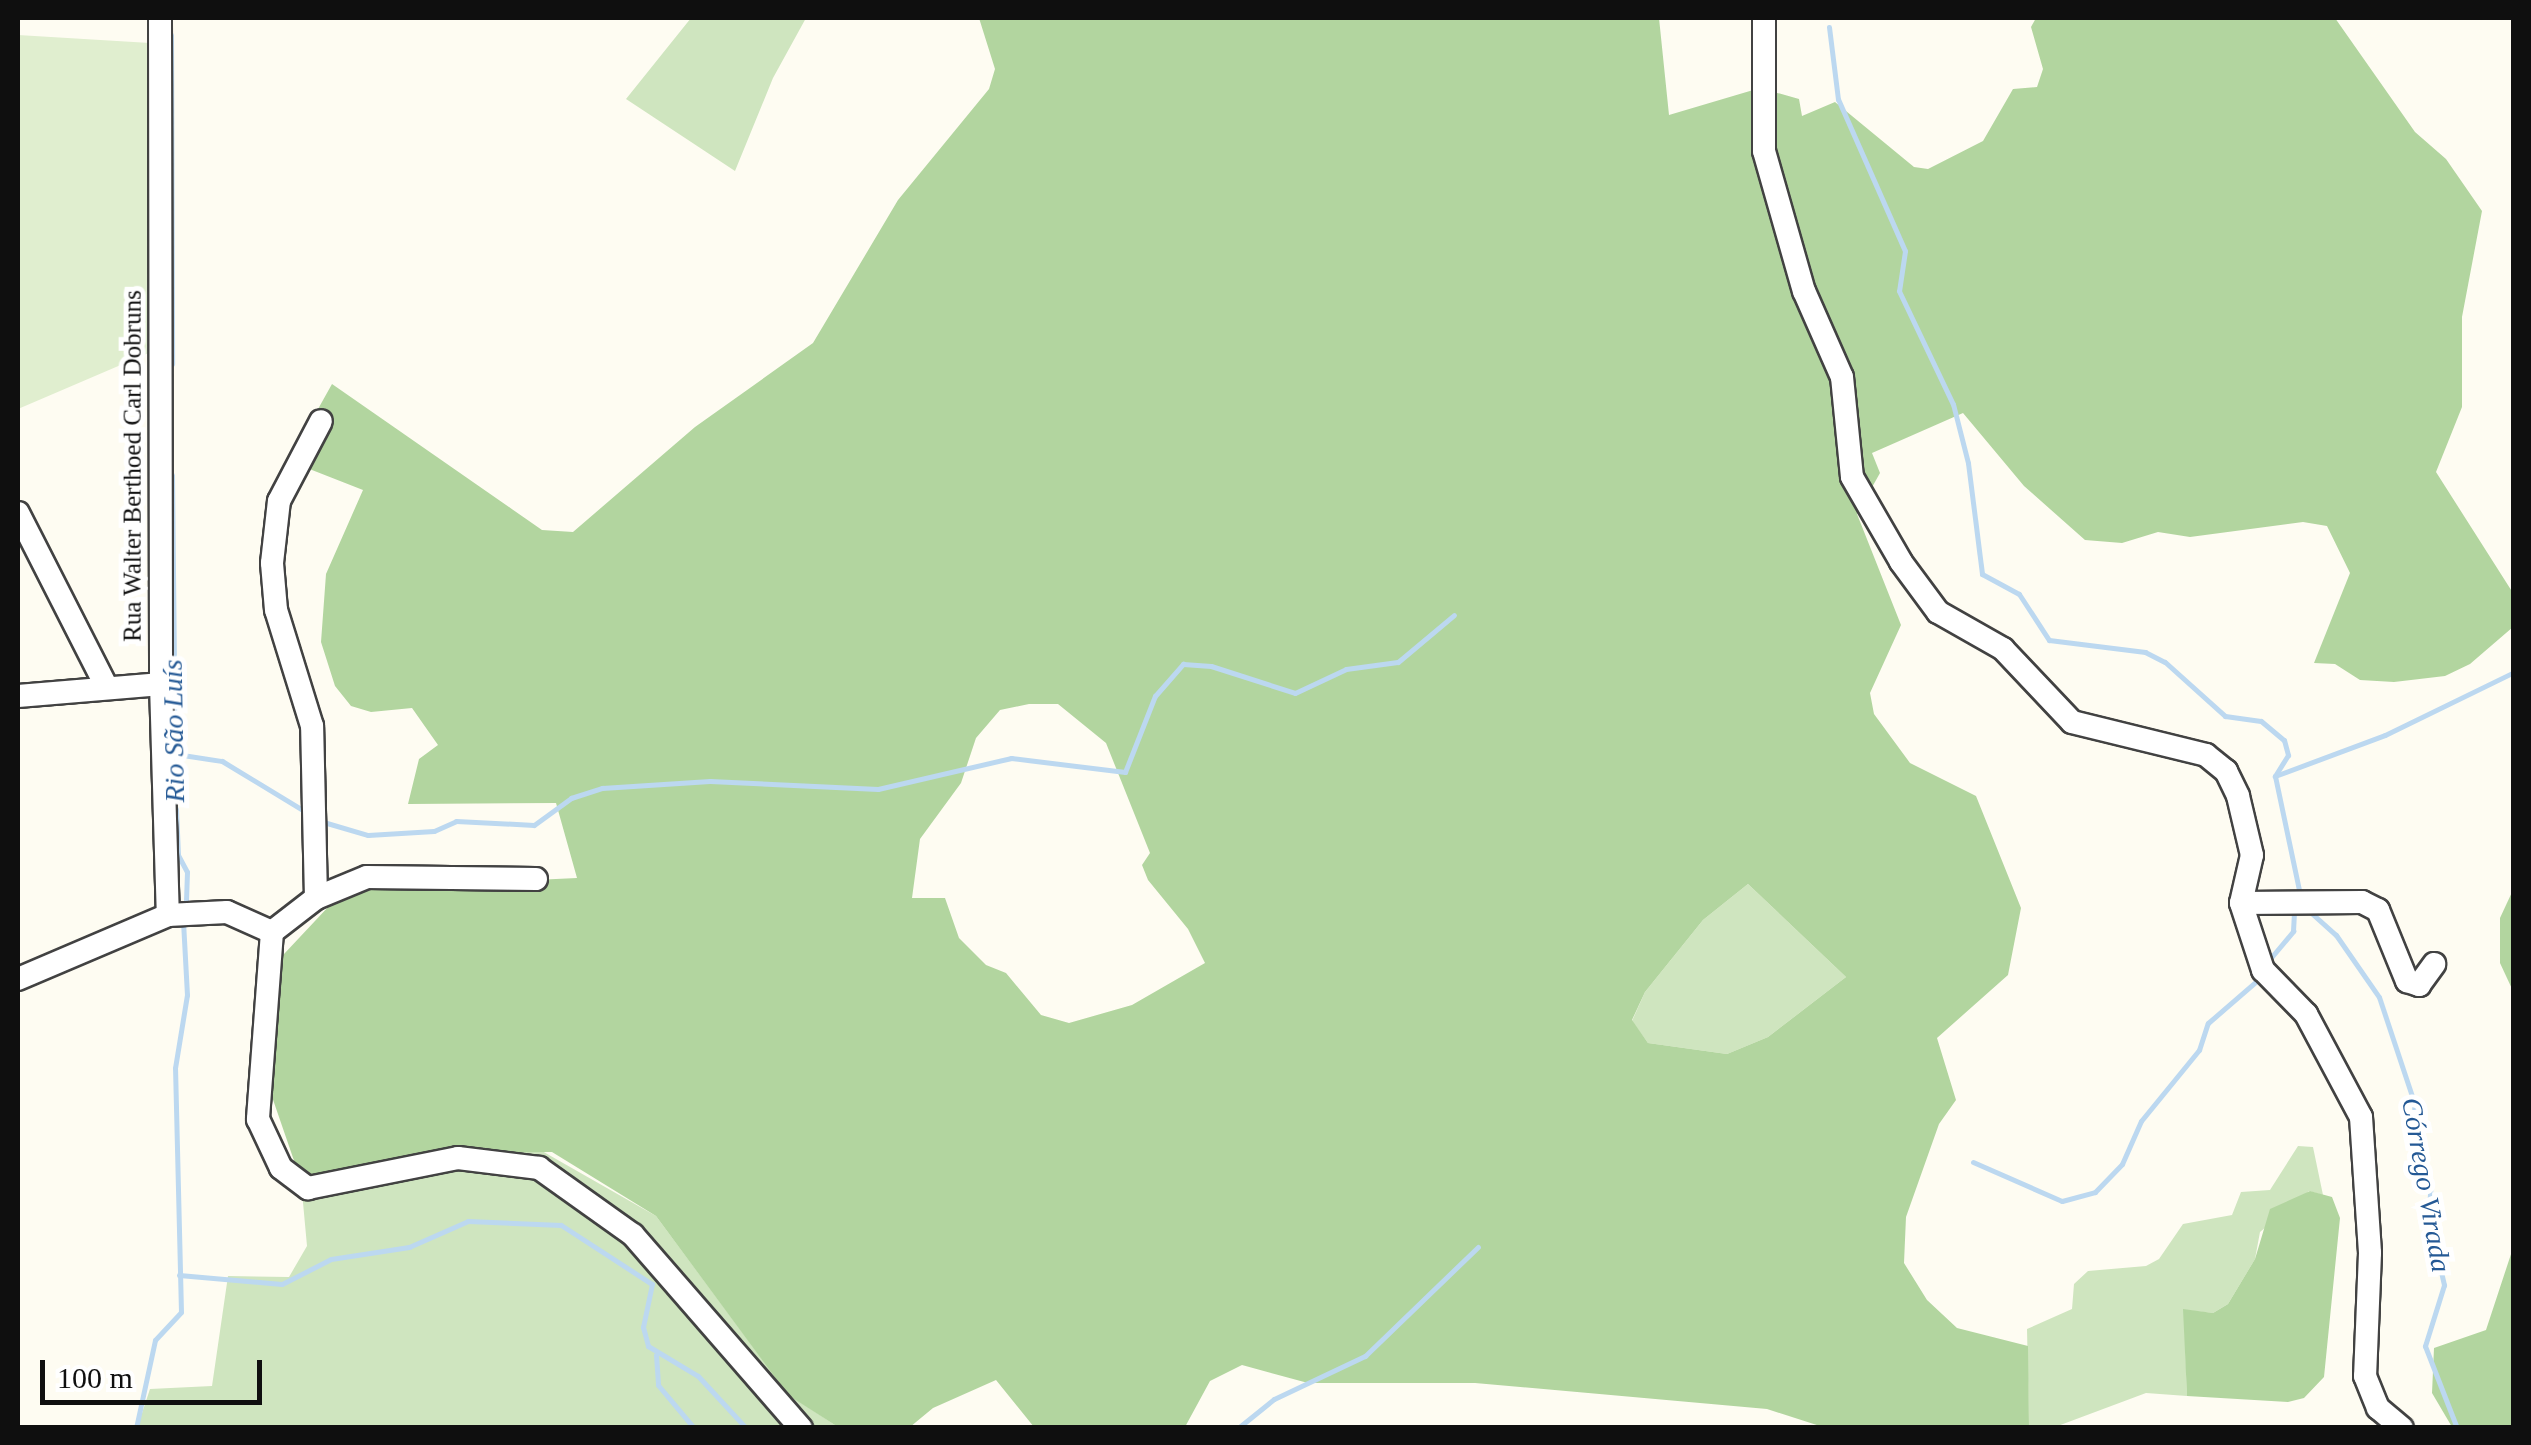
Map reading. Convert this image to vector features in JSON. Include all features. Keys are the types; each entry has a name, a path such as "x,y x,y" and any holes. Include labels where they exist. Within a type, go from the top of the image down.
{"street":[{"name":"Rua Walter Berthoed Carl Dobruns","path":"160,18 161,684 176,914"},
{"path":"1764,18 1764,152 1804,290 1842,377 1852,477 1920,594 1938,612 2003,649 2072,722 2218,762 2250,832 2250,871 2241,903 2263,970 2306,1014 2361,1117 2370,1253 2365,1376 2378,1408 2402,1428"},
{"path":"316,898 312,726 276,610 272,563 279,501 322,421"},
{"path":"18,513 108,688"},
{"path":"18,696 161,684"},
{"path":"536,879 367,877 316,898 272,932 258,1119 280,1168 308,1188 458,1158 503,1159 570,1186 633,1235 801,1428"},
{"path":"2241,903 2362,902 2378,910 2407,981 2420,985 2434,964"},
{"path":"18,979 176,914 226,912 272,932"}],"green space":[{"path":"691,18 806,18 773,78 735,171 626,99"},
{"path":"979,18 1659,18 1669,115 1760,88 1799,99 1802,116 1835,102 1914,167 1928,169 1983,141 2013,89 2037,87 2043,69 2031,27 2036,18 2335,18 2415,132 2446,159 2482,211 2462,317 2462,407 2436,472 2513,593 2513,627 2470,664 2445,676 2394,682 2360,680 2335,664 2314,663 2350,573 2327,526 2303,522 2190,537 2158,532 2122,543 2085,540 2024,486 1963,413 1872,453 1880,473 1857,514 1901,625 1870,693 1874,714 1910,763 1976,796 2021,908 2008,975 1937,1038 1956,1100 1939,1124 1906,1217 1904,1263 1927,1300 1957,1328 2028,1346 2029,1427 1823,1427 1767,1409 1475,1383 1308,1383 1242,1365 1210,1381 1185,1427 1034,1427 996,1380 933,1408 910,1427 838,1427 788,1395 656,1216 552,1152 431,1153 301,1181 269,1088 269,970 345,889 577,878 556,803 408,804 419,759 438,745 412,708 371,712 351,706 335,686 321,642 326,574 363,490 289,461 332,384 542,530 573,532 695,427 813,343 898,200 989,89 995,69","holes":["1058,704 1106,743 1150,853 1142,865 1148,880 1188,929 1205,963 1132,1005 1069,1023 1041,1015 1006,973 986,965 959,938 945,898 912,898 920,839 961,783 976,738 1000,710","1748,884 1846,977 1768,1037 1727,1054 1648,1043 1632,1020 1645,992 1703,920"]},
{"path":"18,35 150,43 151,352 18,409"},
{"path":"1748,884 1846,977 1768,1037 1727,1054 1648,1043 1632,1021 1645,992 1703,920"},
{"path":"2513,890 2513,991 2500,963 2500,918"},
{"path":"2298,1146 2313,1147 2323,1195 2309,1191 2260,1232 2255,1259 2228,1304 2213,1313 2184,1310 2187,1396 2146,1393 2055,1427 2029,1427 2027,1329 2072,1309 2074,1284 2088,1271 2146,1266 2159,1259 2183,1224 2232,1215 2241,1192 2270,1190"},
{"path":"542,1151 656,1216 788,1394 838,1427 137,1428 150,1389 212,1386 228,1276 289,1277 307,1246 301,1181 431,1153"},
{"path":"2310,1191 2332,1197 2340,1218 2324,1377 2304,1398 2288,1402 2187,1396 2183,1309 2213,1313 2228,1304 2255,1259 2270,1209"},
{"path":"2513,1248 2513,1427 2452,1427 2432,1393 2434,1348 2486,1330"}],"waterway":[{"name":"Córrego Virada","path":"1829,27 1838,99 1905,251 1899,291 1953,404 1968,463 1982,574 2019,594 2049,640 2145,652 2165,662 2225,716 2261,721 2284,740 2288,755 2275,776 2299,890"},
{"name":"Rio São Luís","path":"171,35 172,364"},
{"name":"Rio São Luís","path":"172,475 175,773"},
{"path":"320,821 368,835 434,831 456,821 534,825 571,798 602,788 710,781 878,789 1011,758 1125,772 1155,696 1183,664 1211,666 1295,693 1346,669 1398,662 1454,615"},
{"path":"2275,776 2385,735 2514,672"},
{"path":"176,754 222,761 306,812"},
{"name":"Rio São Luís","path":"176,809 178,855 187,872 186,905"},
{"name":"Córrego Virada","path":"2308,910 2336,935 2379,997 2414,1102 2415,1140 2431,1183 2428,1215 2444,1285 2425,1346 2457,1428"},
{"path":"2269,960 2293,931 2294,912"},
{"name":"Rio São Luís","path":"136,1428 155,1340 181,1312 175,1068 187,995 183,921"},
{"path":"1973,1162 2062,1201 2095,1192 2122,1164 2141,1121 2199,1050 2208,1023 2259,979"},
{"path":"179,1275 282,1284 331,1259 409,1247 468,1221 561,1225 652,1284 643,1327 648,1346 698,1376 746,1428"},
{"path":"1238,1428 1274,1399 1365,1356 1478,1247"},
{"path":"656,1355 658,1385 694,1428"}]}
